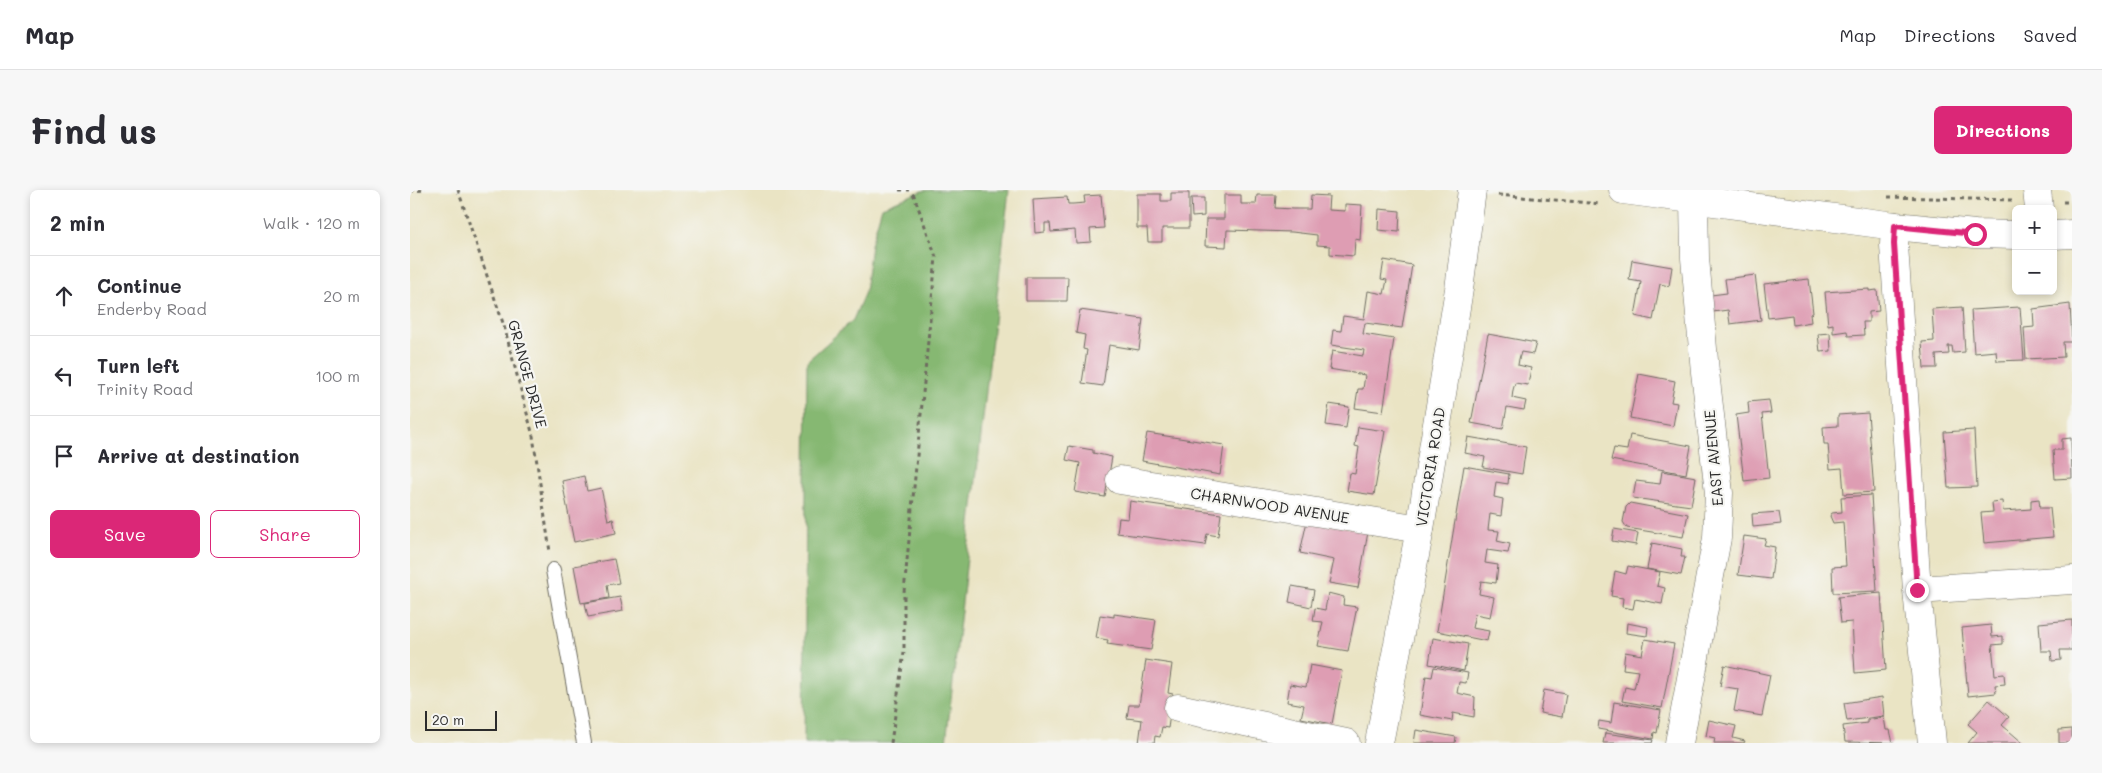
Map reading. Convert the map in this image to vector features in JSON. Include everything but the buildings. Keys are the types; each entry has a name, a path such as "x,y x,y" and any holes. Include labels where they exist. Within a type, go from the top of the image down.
{"street":[{"name":"VICTORIA ROAD","path":"1379,743 1420,529 1459,289 1472,190"},
{"path":"1623,190 1895,226 1975,234 2012,235"},
{"name":"EAST AVENUE","path":"1679,743 1717,538 1719,493 1705,372 1695,258 1694,199"},
{"path":"1895,226 1894,244 1917,590 1932,743"},
{"path":"2057,235 2072,234"},
{"name":"CHARNWOOD AVENUE","path":"1120,480 1420,529"},
{"path":"1917,590 2072,580"},
{"path":"1178,708 1346,743"}],"lane":[{"path":"553,570 584,743"}],"path":[{"path":"410,191 426,190"},
{"name":"GRANGE DRIVE","path":"458,190 504,326 534,436 553,570"},
{"path":"891,743 904,652 904,592 936,257 911,190 899,190"},
{"path":"1884,197 2072,202"}],"green space":[{"path":"1009,190 946,743 804,743 807,361 853,320 865,292 871,245 882,207 922,191"}],"route":[{"path":"1917,590 1894,244 1895,226 1975,234"}]}
